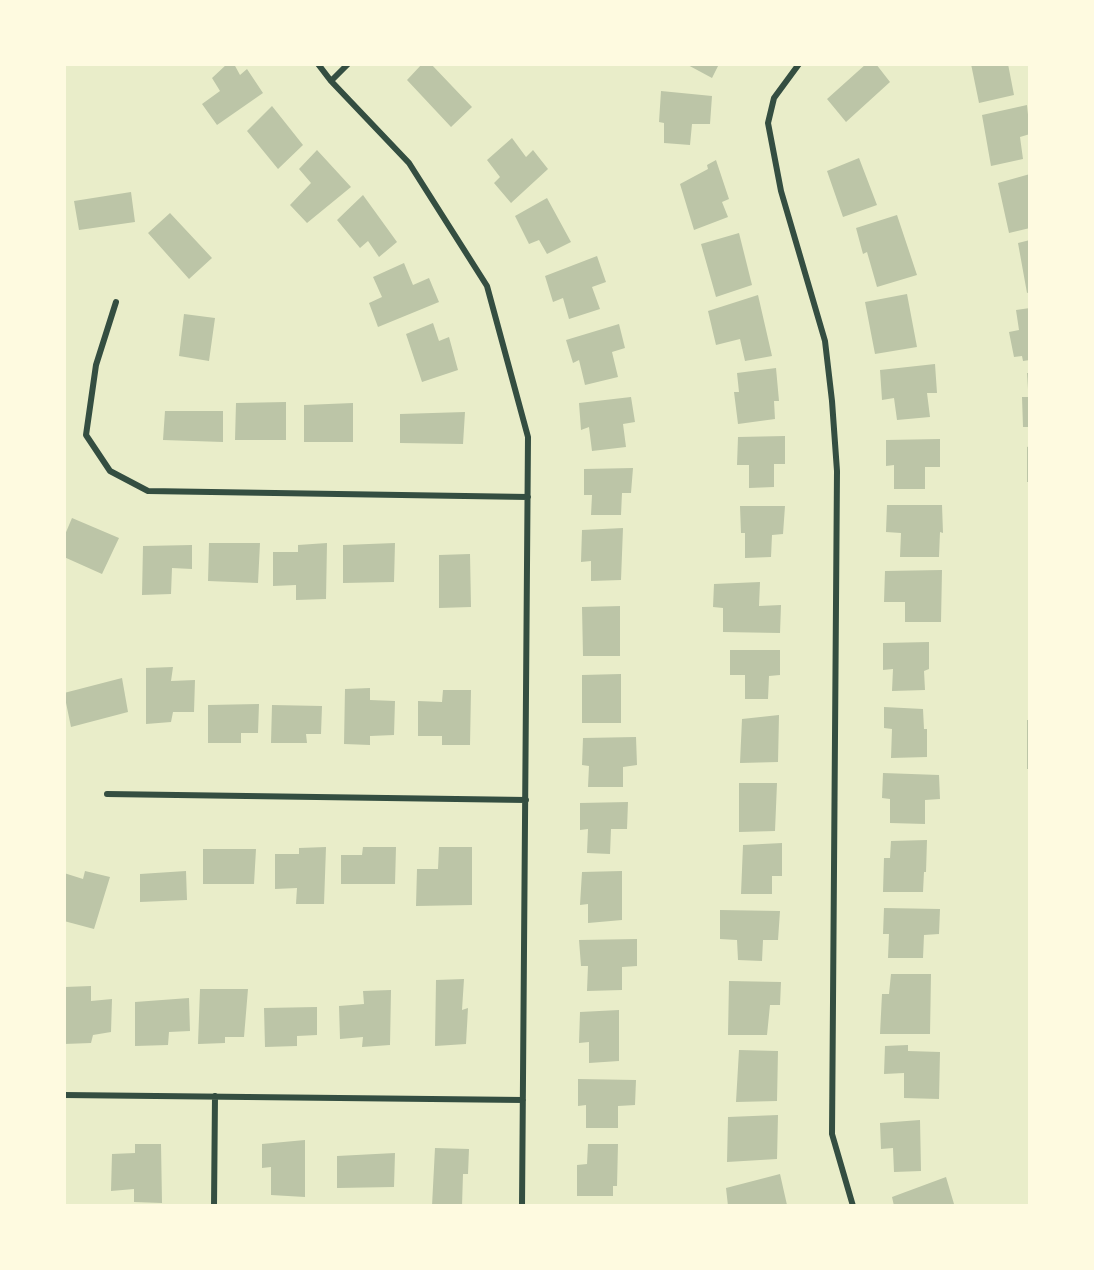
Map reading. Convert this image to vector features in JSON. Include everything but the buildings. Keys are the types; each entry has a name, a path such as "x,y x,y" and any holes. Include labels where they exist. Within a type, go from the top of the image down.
{"street":[{"path":"318,64 331,81 409,163 487,286 528,437 522,1206"},
{"path":"331,81 348,64"},
{"path":"799,64 774,98 768,123 781,191 825,341 832,401 837,471 832,1134 853,1206"},
{"path":"116,302 96,365 86,435 110,471 148,490 528,497"},
{"path":"107,794 526,800"},
{"path":"64,1095 523,1100"},
{"path":"214,1206 215,1096"}]}
